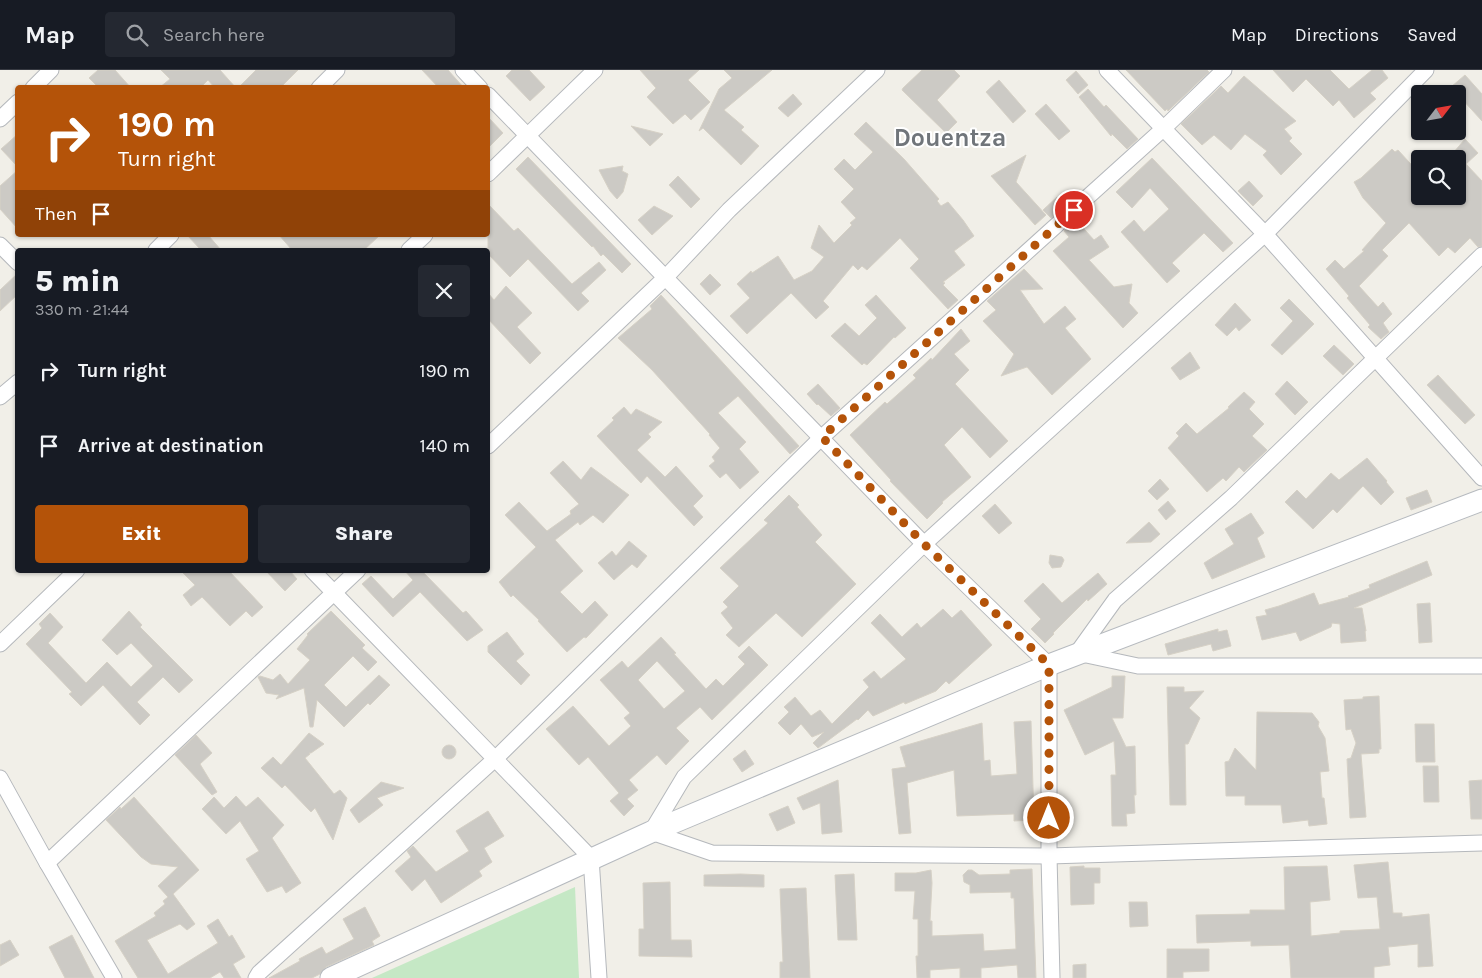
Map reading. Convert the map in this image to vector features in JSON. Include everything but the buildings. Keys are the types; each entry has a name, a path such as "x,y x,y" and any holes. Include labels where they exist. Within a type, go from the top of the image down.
{"main road":[{"path":"331,978 591,858 1077,653 1482,500"}],"street":[{"path":"36,85 51,70"},
{"path":"322,85 337,70"},
{"path":"463,70 477,85"},
{"path":"490,172 595,70"},
{"path":"490,444 666,277 729,210 876,70"},
{"path":"1107,70 1265,234 1482,478"},
{"path":"256,978 259,973 495,759 822,437 1163,129 1224,70"},
{"path":"1426,70 1265,234 924,544 684,777 651,832 712,853 1049,856 1482,843"},
{"path":"490,97 924,544 1049,665 1049,856 1052,978"},
{"path":"0,119 15,105"},
{"path":"158,248 169,237"},
{"path":"411,248 422,237"},
{"path":"0,245 15,260"},
{"path":"1482,255 1231,498 1115,600 1077,653 1138,666 1482,666"},
{"path":"0,644 74,573"},
{"path":"315,573 591,858 599,978"},
{"path":"47,863 355,573"},
{"path":"0,778 114,978"}],"green space":[{"path":"575,887 579,978 372,978"}],"district":[{"name":"Douentza","path":"950,137"}],"route":[{"path":"1049,818 1049,665 924,544 822,437 1074,210"}]}
